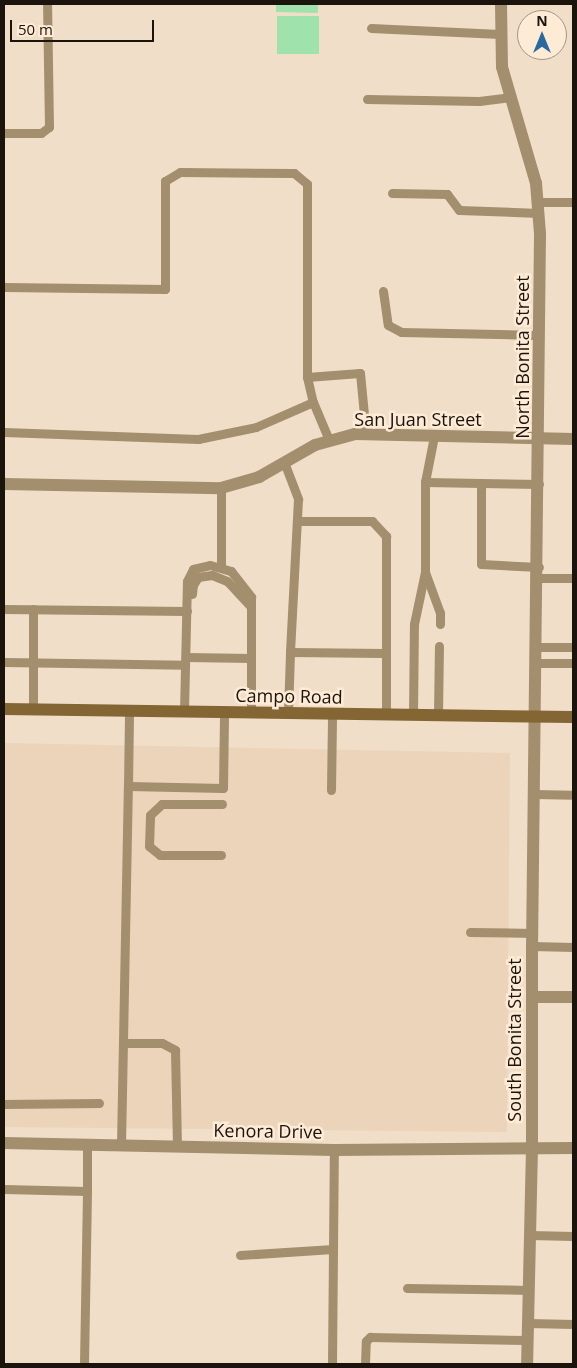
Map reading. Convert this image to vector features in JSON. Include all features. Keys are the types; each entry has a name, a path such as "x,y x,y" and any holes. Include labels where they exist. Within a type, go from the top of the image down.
{"main road":[{"name":"Campo Road","path":"4,710 573,717"}],"street":[{"name":"North Bonita Street","path":"501,4 502,67 536,183 539,208 538,572 535,716"},
{"name":"San Juan Street","path":"4,484 221,488 259,477 284,462 329,440 366,435 573,439"},
{"name":"South Bonita Street","path":"527,1364 532,1148 535,716"},
{"path":"532,997 573,998"},
{"name":"Kenora Drive","path":"4,1143 334,1150 573,1148"}],"lane":[{"path":"4,133 41,133 49,127 47,4"},
{"path":"371,28 500,34"},
{"path":"367,99 479,101 510,97"},
{"path":"4,287 165,289 165,181 180,172 294,173 307,184 307,377 313,402 329,440"},
{"path":"392,192 447,194 459,210 539,208 573,202"},
{"path":"383,291 388,325 401,332 539,335"},
{"path":"307,377 360,373 366,435"},
{"path":"4,432 198,439 256,427 313,402"},
{"path":"413,715 414,624 425,572 425,482 434,436"},
{"path":"284,462 298,499 288,713"},
{"path":"425,482 538,484"},
{"path":"481,483 481,564 573,578"},
{"path":"221,488 221,567"},
{"path":"297,520 372,521 386,536 384,653 386,714"},
{"path":"187,660 187,582 192,569 200,566 221,567 241,582 251,597 251,712"},
{"path":"425,572 440,613 440,624"},
{"path":"184,712 192,585 198,577 212,575 227,580 251,607"},
{"path":"4,609 187,610"},
{"path":"33,609 33,710"},
{"path":"438,715 439,646"},
{"path":"537,647 573,647"},
{"path":"290,652 384,653"},
{"path":"4,662 251,658"},
{"path":"537,663 573,663"},
{"path":"121,1145 129,711"},
{"path":"128,786 223,788 224,712"},
{"path":"331,790 332,714"},
{"path":"534,794 573,795"},
{"path":"221,855 160,854 149,846 150,815 162,804 222,804"},
{"path":"470,932 532,939 573,947"},
{"path":"124,1043 162,1043 175,1050 177,1146"},
{"path":"4,1104 99,1103"},
{"path":"84,1364 87,1144"},
{"path":"332,1364 334,1150"},
{"path":"4,1189 87,1190"},
{"path":"530,1235 573,1236"},
{"path":"240,1255 333,1249"},
{"path":"407,1288 528,1290"},
{"path":"528,1323 573,1324"},
{"path":"365,1364 366,1341 370,1337 527,1340"}],"shaded area":[{"path":"4,743 510,753 507,1132 4,1127"}],"green space":[{"path":"276,4 318,4 318,13 276,12"},
{"path":"277,16 319,16 319,54 277,54"}]}
